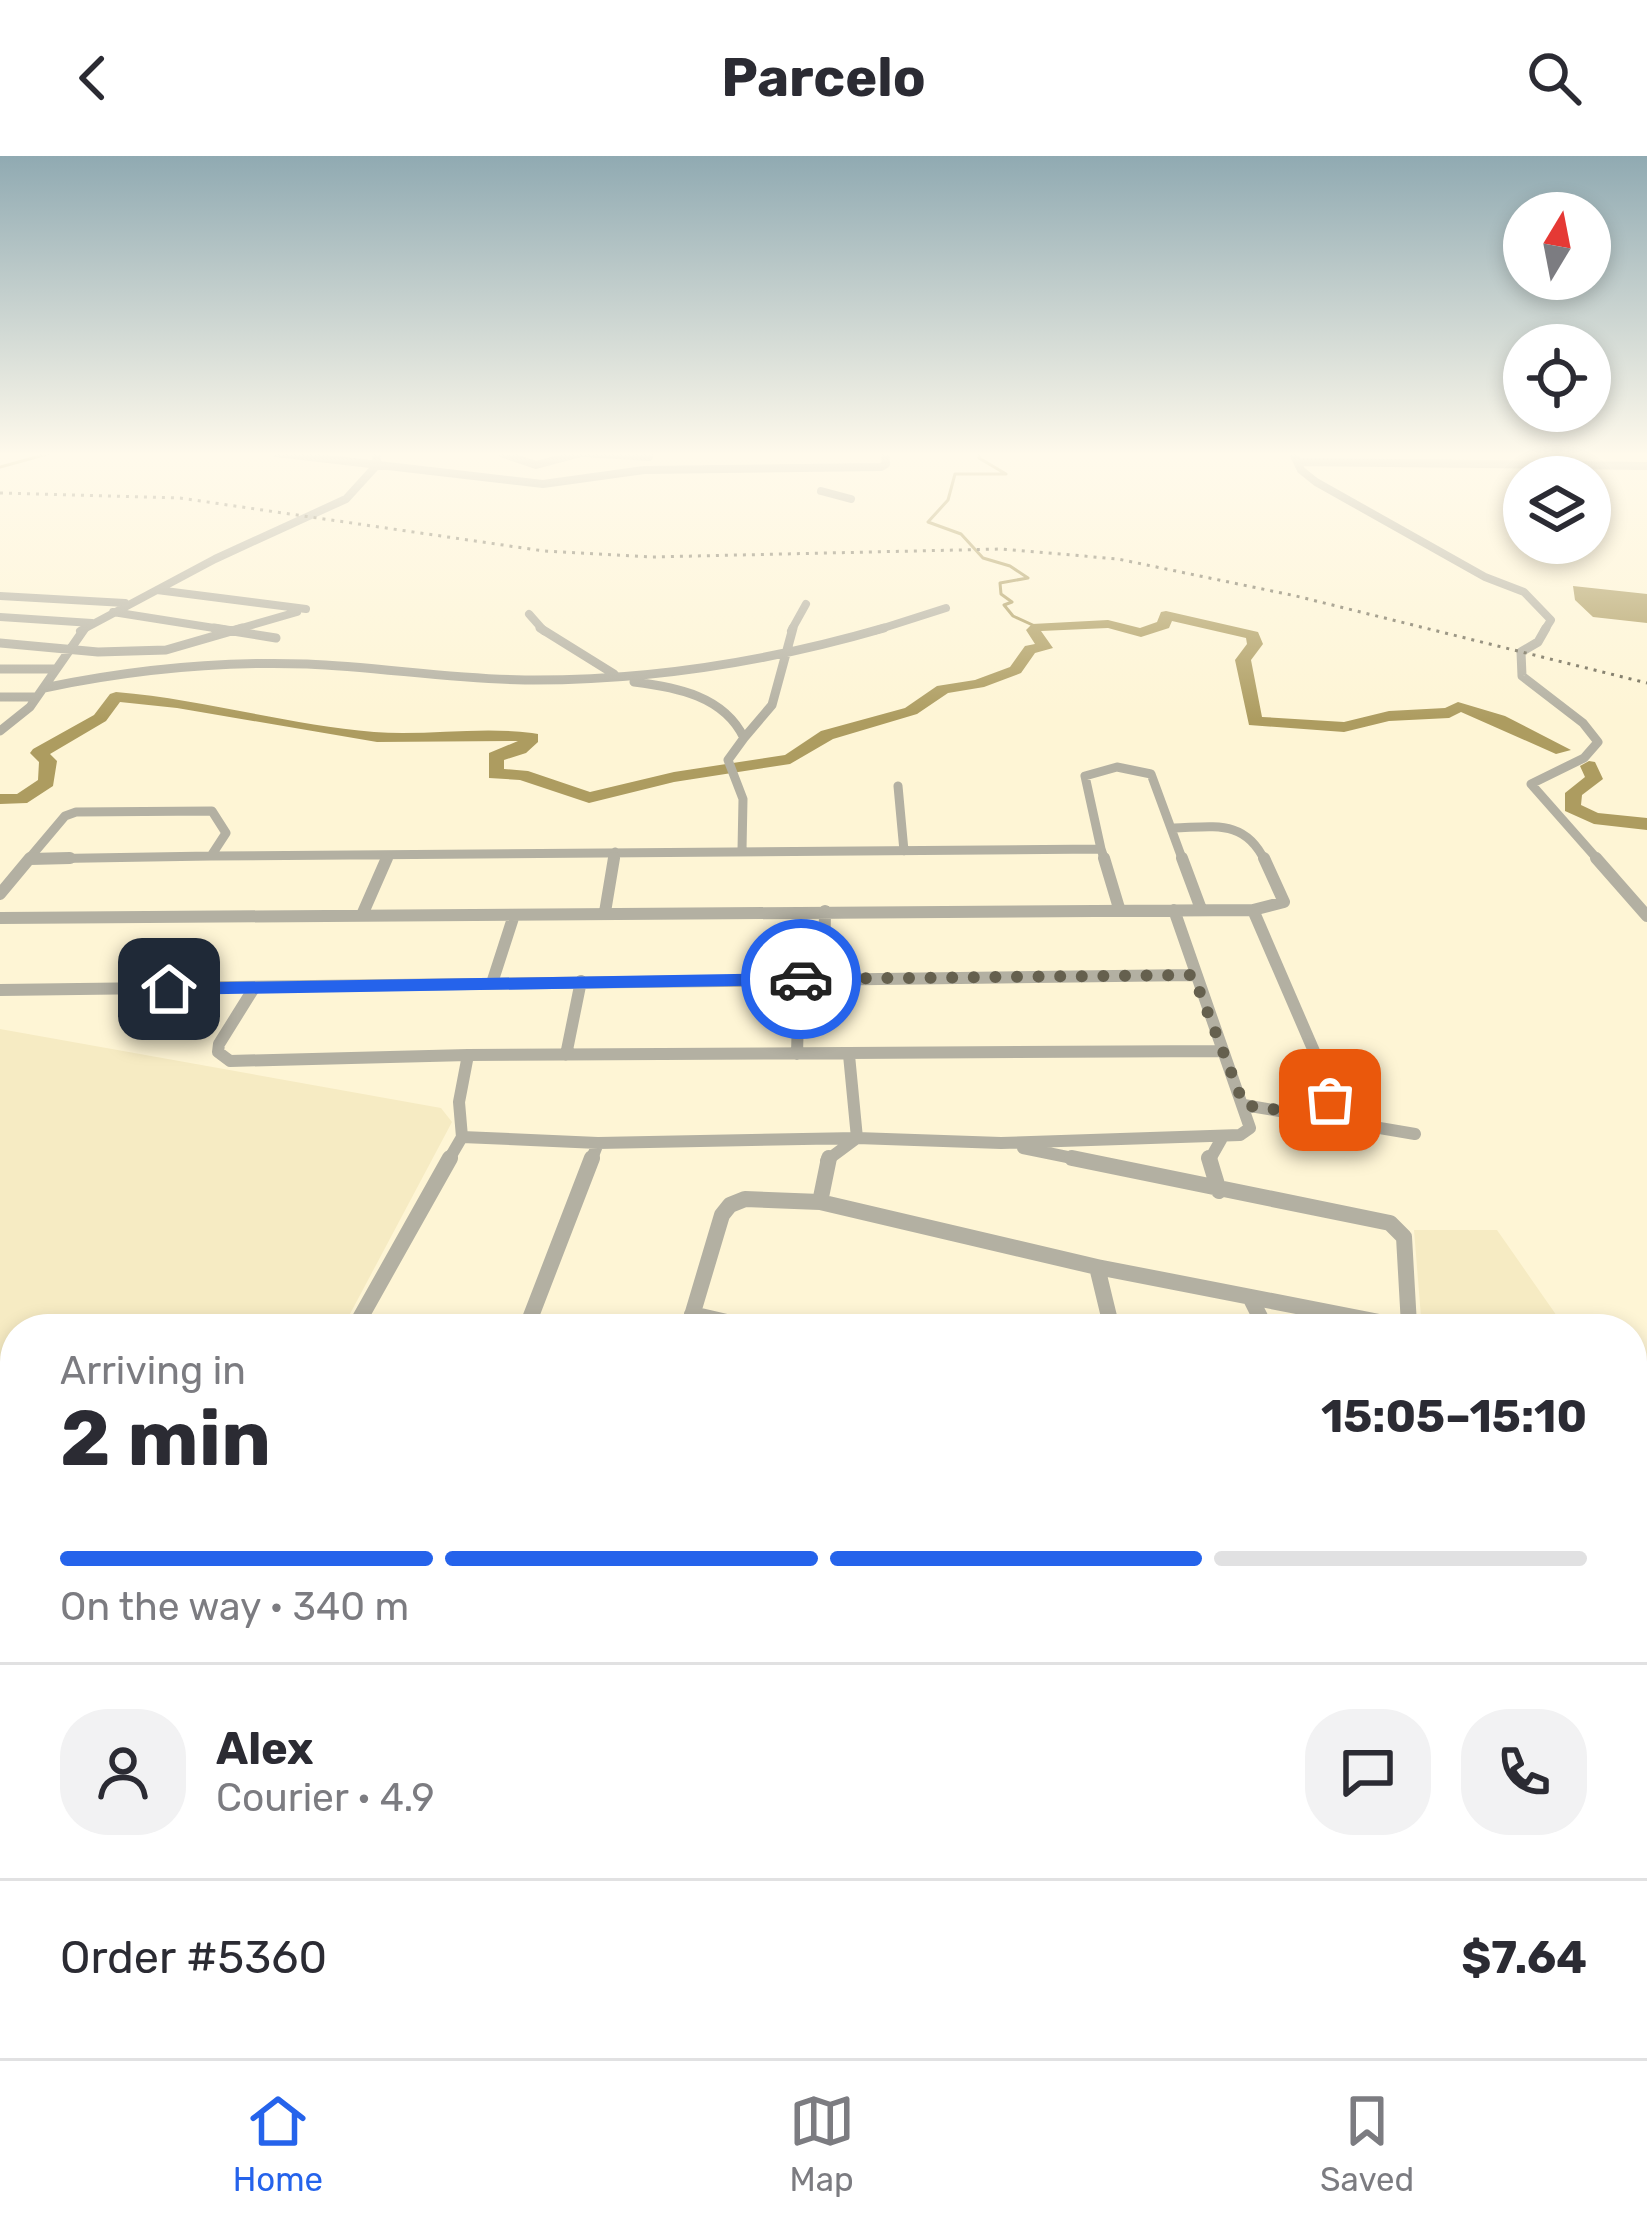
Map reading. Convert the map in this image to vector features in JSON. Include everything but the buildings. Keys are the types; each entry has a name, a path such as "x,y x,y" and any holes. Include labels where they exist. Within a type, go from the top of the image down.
{"street":[{"path":"0,731 40,692 67,650 92,623 257,542"},
{"path":"1421,542 1485,578 1524,592 1549,615 1538,642 1521,652 1522,676 1540,695 1588,728 1598,742 1584,758 1531,784 1647,916"},
{"path":"0,643 67,650 166,650 301,611 157,590"},
{"path":"4,599 130,603"},
{"path":"742,850 743,799 728,760 772,705 790,631 806,604"},
{"path":"0,697 108,676 269,666 339,665 526,680 619,677 785,653 946,608"},
{"path":"113,612 276,638"},
{"path":"529,614 542,630 619,677 712,702 740,725 744,738"},
{"path":"0,617 92,623"},
{"path":"0,669 55,669"},
{"path":"1119,908 1085,782 1093,769 1148,772 1174,828 1202,909"},
{"path":"898,786 904,850"},
{"path":"0,894 64,816 76,812 212,812 226,833 212,856"},
{"path":"0,918 1253,910 1284,902 1255,839 1231,828 1174,828"},
{"path":"30,859 1101,849"},
{"path":"605,912 615,852"},
{"path":"362,915 388,856"},
{"path":"462,1137 598,1143 857,1138 1001,1143 1222,1138 1248,1132 1244,1105 1193,975 1174,910"},
{"path":"1253,910 1329,1086 1328,1117"},
{"path":"824,979 825,911"},
{"path":"492,983 514,915"},
{"path":"0,991 1193,975"},
{"path":"796,1054 799,980"},
{"path":"566,1055 581,981"},
{"path":"254,988 219,1044 218,1052 230,1061 468,1055 1222,1051"},
{"path":"850,1054 857,1138"},
{"path":"362,1314 462,1137 459,1102 468,1055"},
{"path":"1244,1105 1415,1134"},
{"path":"820,1202 826,1160 857,1138"},
{"path":"1219,1191 1208,1159 1222,1138"},
{"path":"532,1314 598,1143"},
{"path":"1001,1143 1219,1191 1371,1218 1398,1229 1404,1237 1411,1314"},
{"path":"692,1314 722,1215 730,1205 745,1199 820,1202 1097,1267 1342,1314"},
{"path":"1097,1267 1108,1314"},
{"path":"1250,1297 1258,1314"}],"shaded area":[{"path":"1573,586 1647,594 1647,623 1593,617 1575,600"},
{"path":"0,1029 441,1108 452,1122 350,1314 0,1314"},
{"path":"1414,1230 1497,1230 1556,1314 1421,1314"}],"waterway":[{"path":"968,542 983,558 1010,566 1028,578 1000,583 1001,594 1012,602 1004,605 1013,616 1037,627"},
{"path":"0,799 21,799 47,782 48,761 39,753 100,718 116,697 377,737 488,734 532,738 520,749 495,757 495,774 522,775 589,798 674,777 790,759 827,735 911,711 943,689 978,684 1016,670 1030,649 1045,648 1033,630 1037,627 1108,624 1141,633 1164,625 1166,615 1253,635 1255,644 1243,660 1255,721 1344,727 1389,716 1449,713 1458,707 1499,720 1562,750"},
{"path":"1589,766 1594,779 1574,793 1571,807 1594,818 1647,824"}],"railway":[{"path":"481,542 651,557 1002,549 1118,559 1296,596 1647,683"}],"way so far":[{"path":"801,979 1193,975 1244,1105 1328,1117 1330,1100"}],"route":[{"path":"169,989 801,979"}]}
